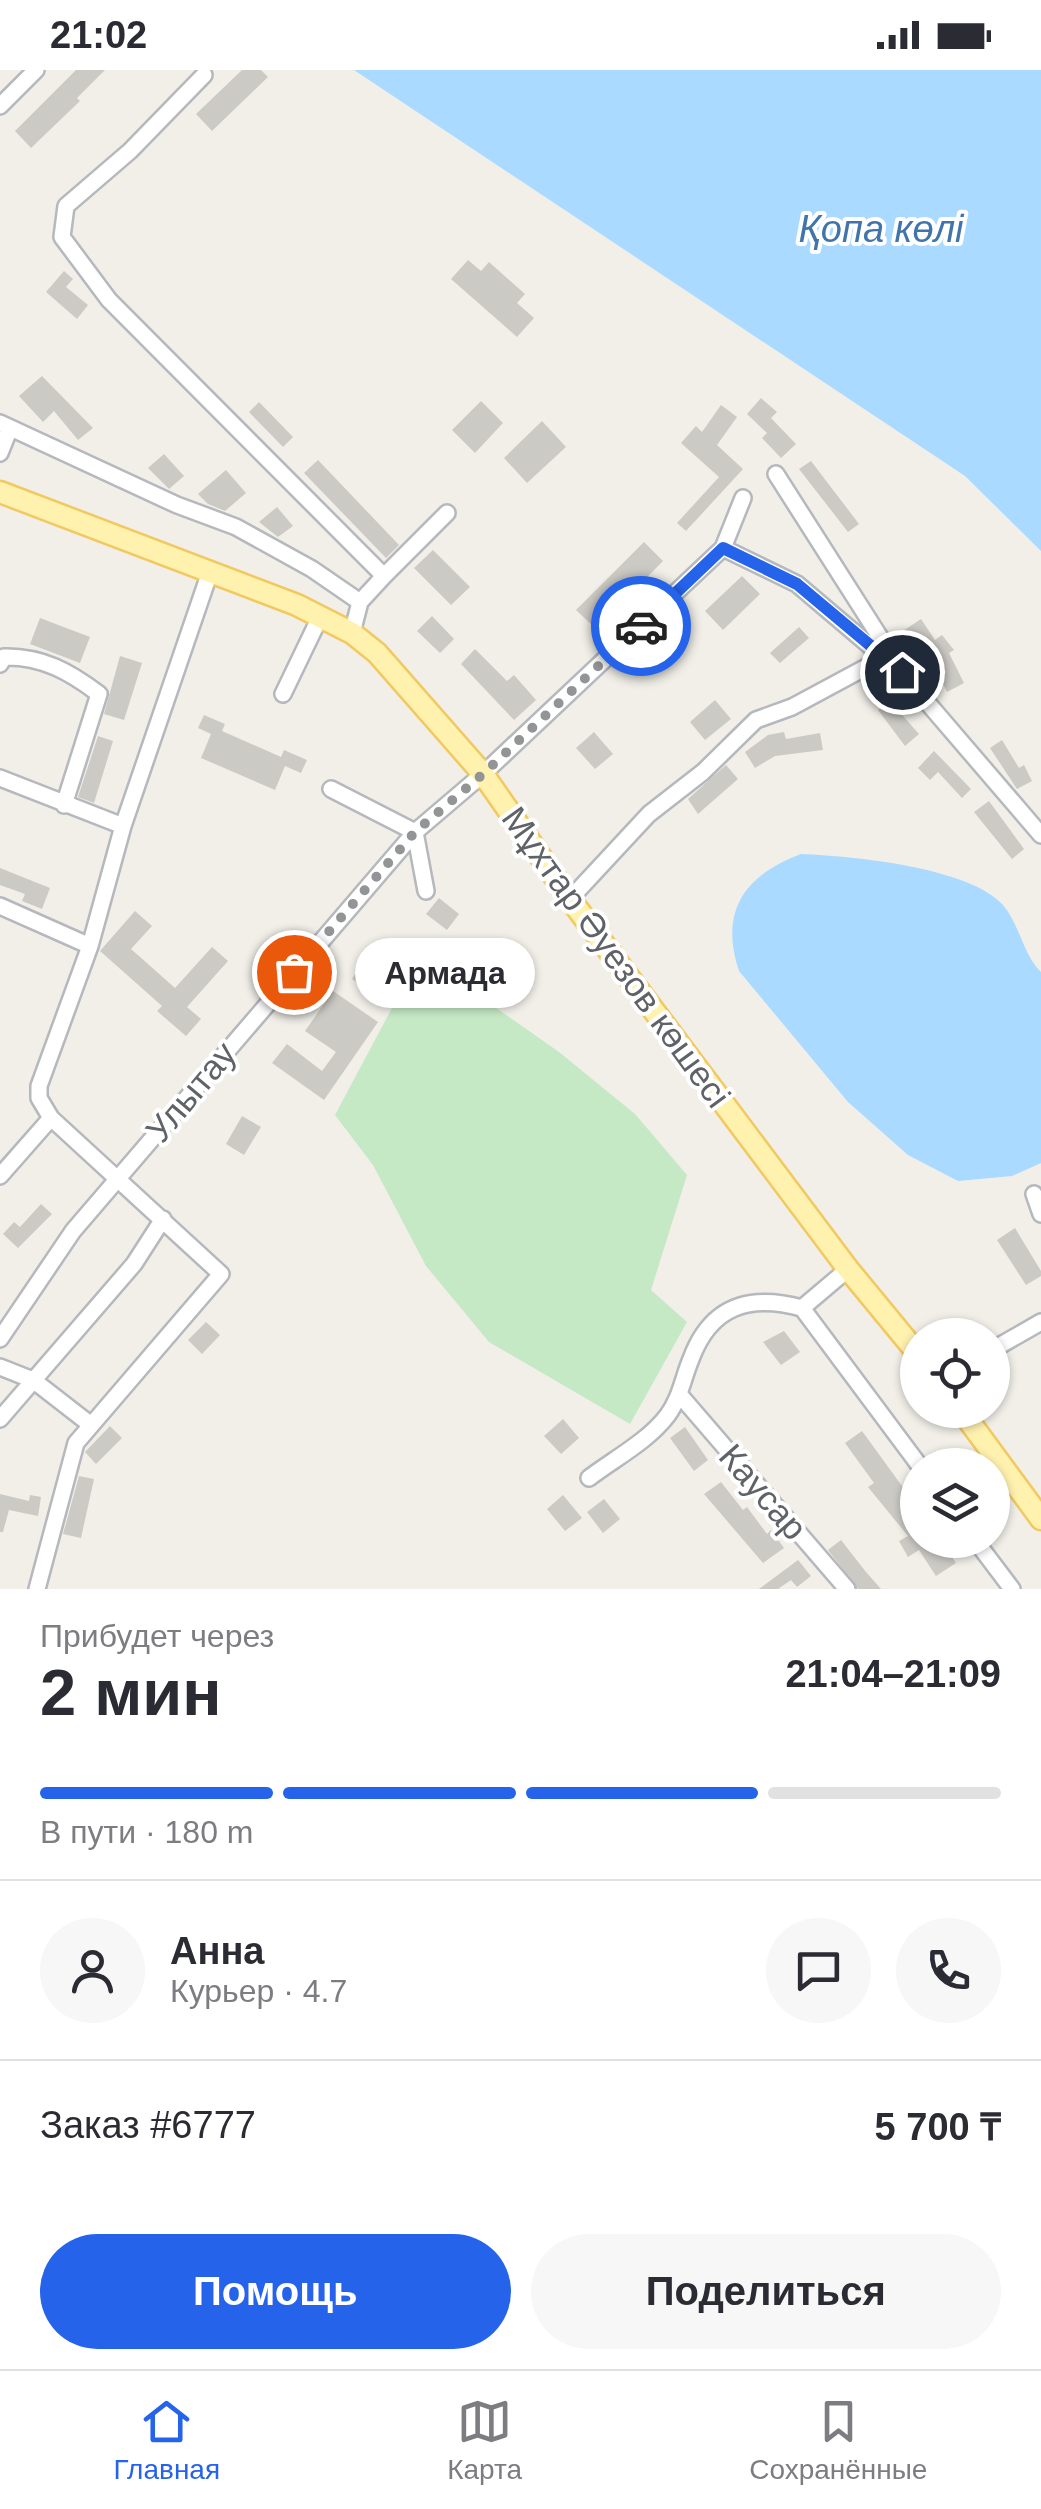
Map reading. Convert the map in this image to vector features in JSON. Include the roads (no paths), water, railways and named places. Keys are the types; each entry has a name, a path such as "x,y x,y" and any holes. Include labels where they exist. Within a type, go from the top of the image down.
{"main road":[{"name":"Мұхтар Әуезов көшесі","path":"0,492 320,617 352,634 400,676 483,774 570,899 848,1269 900,1332"},
{"path":"974,1428 1041,1519"}],"street":[{"path":"0,106 36,70"},
{"path":"204,75 130,151 66,206 62,237 109,300 384,576"},
{"path":"0,454 5,426 177,506 236,527 312,569 360,602"},
{"path":"776,474 902,672 1041,836"},
{"path":"743,498 723,548 797,584 902,672"},
{"path":"352,634 360,602 446,513"},
{"name":"Улытау","path":"0,1340 73,1232 415,832 483,774 723,548"},
{"path":"37,1589 76,1443 221,1274 51,1118 39,1098 39,1086 90,946 123,826 210,572"},
{"path":"283,694 320,617"},
{"path":"0,664 4,657 26,657 70,672 99,694 64,805"},
{"path":"570,899 649,814 703,772 756,720 792,707 885,657"},
{"path":"0,778 123,826"},
{"path":"331,789 415,832 426,891"},
{"path":"0,906 90,946"},
{"path":"0,1176 51,1118"},
{"path":"1034,1194 1041,1214"},
{"path":"0,1419 134,1264 163,1219"},
{"path":"802,1308 848,1269"},
{"path":"589,1478 658,1426 679,1394 698,1343 718,1318 747,1302 763,1300 802,1308 906,1448"},
{"path":"1010,1340 1041,1322"},
{"path":"0,1367 32,1380 91,1425"},
{"name":"Каусар","path":"679,1394 847,1589"},
{"path":"989,1558 1012,1589"}],"water":[{"name":"Қопа көлі","path":"354,70 1041,70 1041,551 965,476"},
{"path":"801,854 878,861 937,873 987,892 1003,905 1041,972 1041,1163 1012,1176 958,1181 908,1155 848,1102 739,971 732,930 742,898 765,873"}],"place":[{"name":"Армада","path":"294,972"}]}
